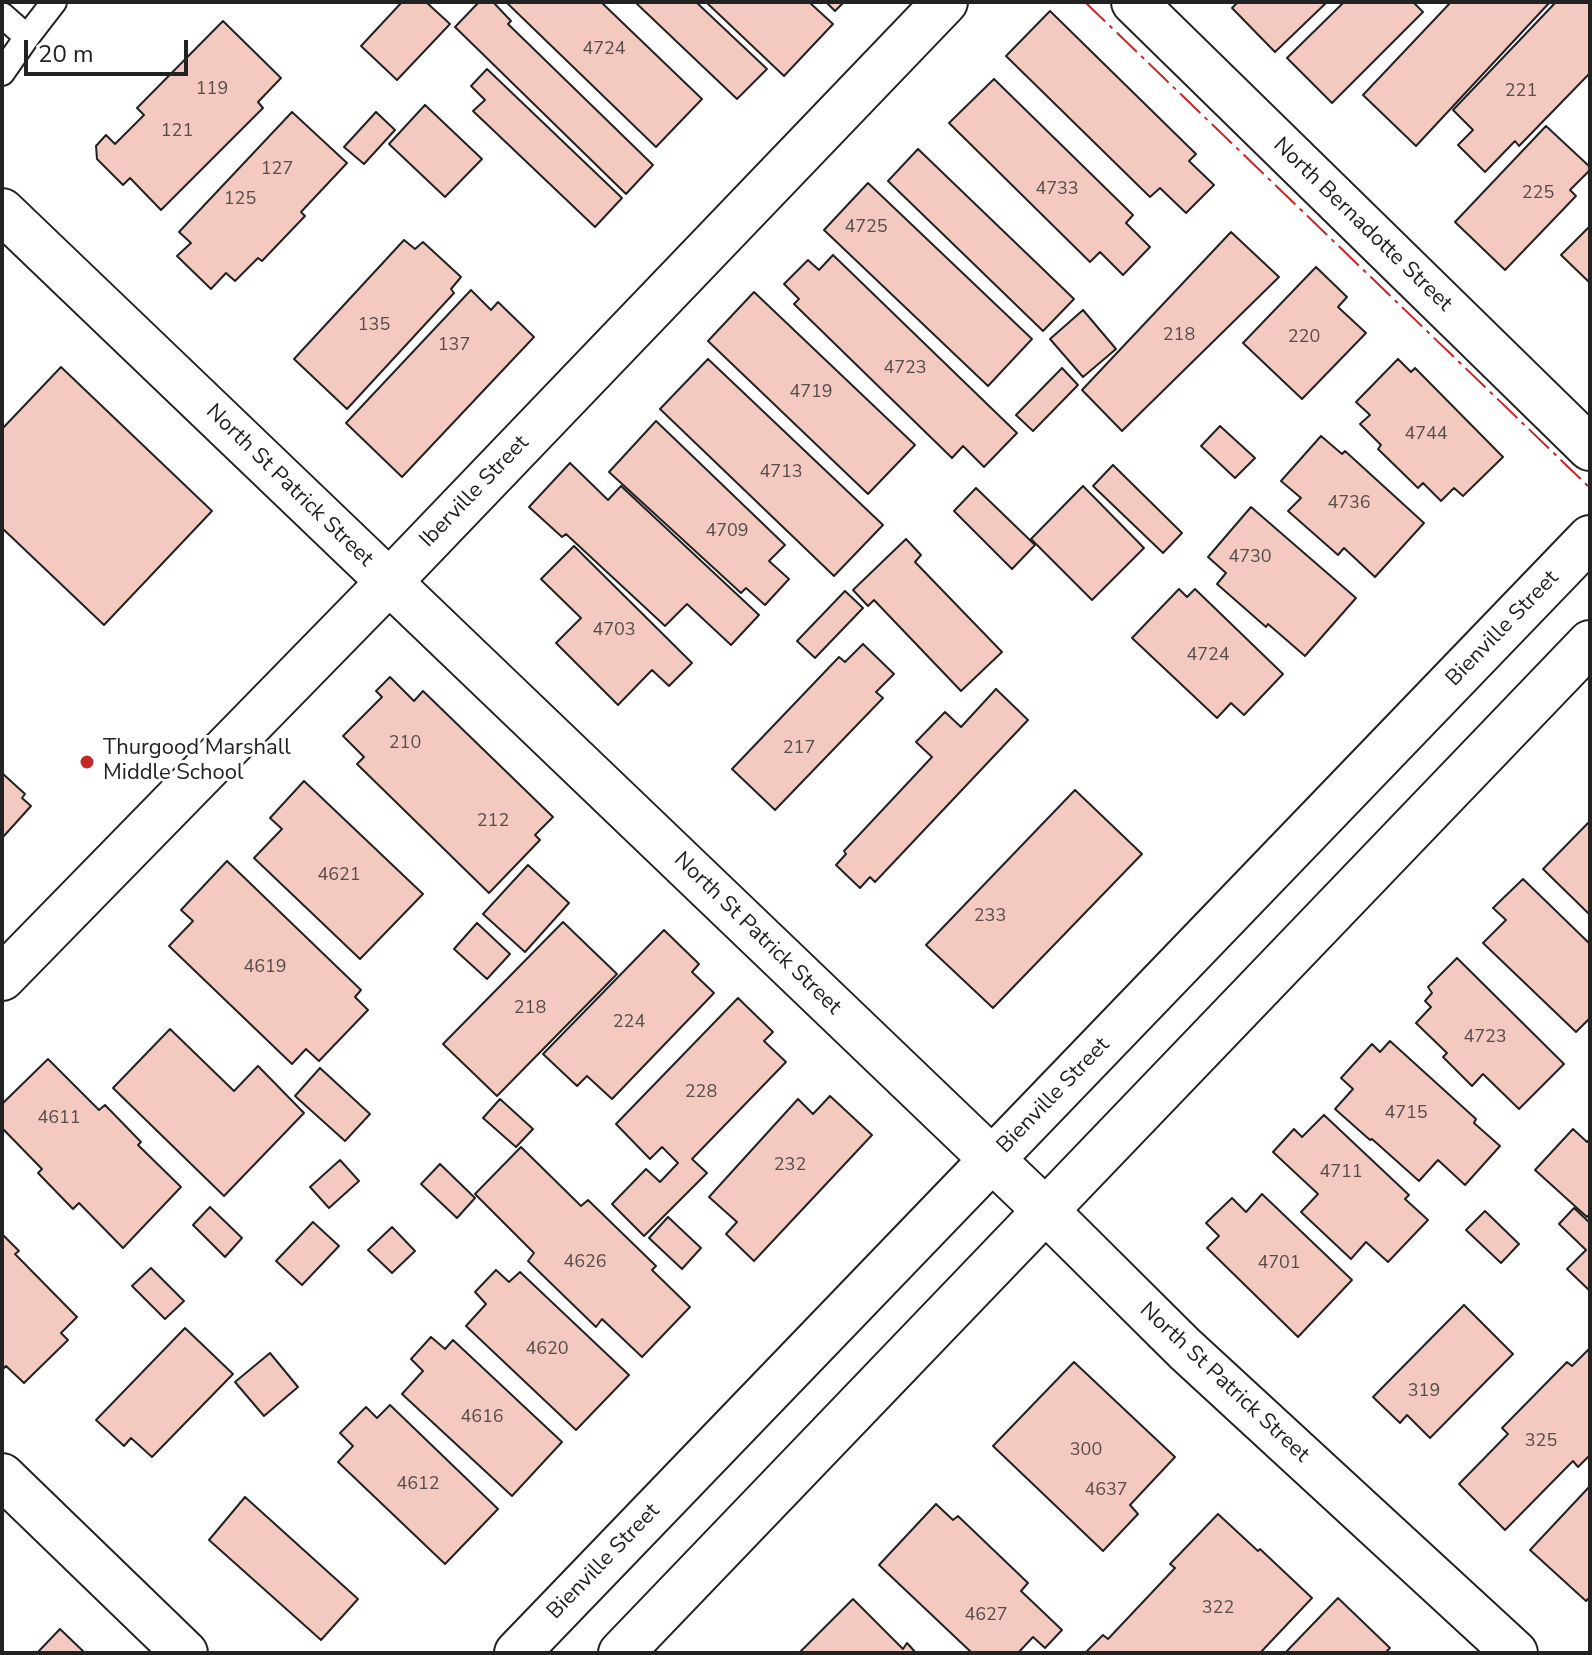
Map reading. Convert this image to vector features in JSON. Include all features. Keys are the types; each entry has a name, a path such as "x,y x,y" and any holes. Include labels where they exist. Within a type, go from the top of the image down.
{"street":[{"name":"Iberville Street","path":"2,978 389,582 945,2"},
{"name":"North Bernadotte Street","path":"1134,2 1590,448"},
{"name":"North St Patrick Street","path":"2,211 1046,1211 1185,1349 1515,1653"},
{"name":"Bienville Street","path":"517,1653 1590,538"},
{"path":"621,1653 1590,643"},
{"path":"2,1476 185,1653"}],"lane":[{"path":"2,73 54,2"},
{"path":"2,15 27,37"}],"building":[{"path":"402,2 426,2 450,24 397,80 361,46"},
{"path":"479,2 493,2 511,21 508,24 653,165 626,194 455,27"},
{"path":"506,2 601,2 702,99 656,147"},
{"path":"635,2 696,2 767,69 737,99"},
{"path":"706,2 809,2 833,24 784,76"},
{"path":"826,2 844,2 835,11"},
{"path":"1238,2 1327,2 1275,52 1232,8"},
{"path":"1344,2 1413,2 1423,12 1332,103 1287,58"},
{"path":"1451,2 1550,2 1416,146 1363,95"},
{"path":"1556,2 1590,2 1590,73 1519,146 1515,141 1485,172 1458,145 1473,130 1453,110"},
{"path":"1050,11 1196,154 1189,161 1214,185 1186,213 1160,188 1150,197 1006,56"},
{"path":"223,21 281,78 258,102 263,108 161,210 130,178 123,185 97,159 96,146 106,135 115,144 144,115 137,108"},
{"path":"487,69 622,198 595,227 473,111 485,100 471,86"},
{"path":"994,79 1133,215 1126,223 1150,247 1123,275 1100,252 1090,262 949,123"},
{"path":"425,105 482,159 445,197 389,144"},
{"path":"292,112 347,163 301,212 305,216 262,261 258,258 235,281 226,273 211,289 177,256 191,243 179,232"},
{"path":"376,112 395,130 364,164 344,147"},
{"path":"1546,126 1590,170 1570,190 1576,196 1505,270 1455,222"},
{"path":"918,149 1074,299 1043,331 888,181"},
{"path":"868,183 1032,339 988,386 824,230"},
{"path":"1590,226 1590,283 1561,255"},
{"path":"1231,232 1279,277 1122,431 1082,390"},
{"path":"404,240 415,249 423,242 461,277 451,289 454,293 347,409 294,359"},
{"path":"833,255 1017,433 984,467 963,446 952,458 794,304 799,299 784,284 808,260 819,270"},
{"path":"1316,267 1347,297 1338,307 1366,333 1302,399 1243,343"},
{"path":"471,290 491,310 498,302 534,337 402,477 346,423"},
{"path":"754,292 915,445 868,494 708,341"},
{"path":"1083,310 1116,349 1083,377 1050,339"},
{"path":"708,359 883,525 834,576 660,409"},
{"path":"1398,359 1411,372 1415,368 1503,457 1463,496 1454,488 1441,501 1423,483 1418,488 1378,449 1381,445 1360,424 1370,415 1356,402"},
{"path":"61,367 212,511 104,625 2,528 2,429"},
{"path":"1062,368 1078,385 1033,431 1016,415"},
{"path":"656,421 785,545 769,561 789,579 765,605 746,588 741,593 609,472"},
{"path":"1220,426 1255,458 1235,478 1201,446"},
{"path":"1321,436 1342,454 1345,451 1424,523 1375,577 1344,548 1338,555 1288,511 1301,498 1281,481"},
{"path":"570,463 608,500 621,486 759,615 731,645 687,604 665,626 566,534 562,537 529,507"},
{"path":"1113,465 1182,533 1163,553 1093,486"},
{"path":"1083,486 1144,548 1092,600 1031,539"},
{"path":"976,488 1035,545 1012,569 954,511"},
{"path":"1251,507 1356,598 1305,656 1217,584 1226,573 1208,557"},
{"path":"906,539 921,555 915,562 1002,652 961,691 874,600 868,606 853,590"},
{"path":"574,546 692,663 669,686 652,670 618,705 556,643 581,618 541,579"},
{"path":"1179,589 1187,597 1195,589 1283,674 1244,715 1231,703 1217,718 1132,638"},
{"path":"845,591 863,608 815,658 797,641"},
{"path":"863,644 894,674 876,692 883,698 775,810 732,769 839,657 845,662"},
{"path":"390,677 414,701 423,691 553,817 535,835 540,840 489,893 357,764 364,757 343,736 382,697 376,691"},
{"path":"996,689 1028,720 875,882 870,877 860,888 836,865 846,854 844,851 932,757 916,742 945,712 961,727"},
{"path":"2,773 25,794 22,798 31,806 3,837"},
{"path":"304,781 423,894 360,959 254,858 282,829 270,818"},
{"path":"1075,790 1142,854 993,1008 926,945"},
{"path":"1590,821 1590,911 1588,913 1543,869"},
{"path":"227,861 361,990 355,997 368,1010 319,1061 306,1049 292,1064 169,946 193,921 181,910"},
{"path":"528,865 569,903 525,952 483,914"},
{"path":"1523,879 1590,944 1590,1018 1576,1032 1483,943 1506,920 1493,908"},
{"path":"563,922 617,974 497,1096 443,1044"},
{"path":"477,923 510,954 487,979 454,949"},
{"path":"664,930 699,964 692,972 714,993 612,1099 587,1076 577,1086 543,1054"},
{"path":"1457,958 1564,1064 1519,1109 1483,1074 1472,1086 1443,1057 1447,1053 1416,1023 1431,1007 1425,1001 1432,993 1428,987"},
{"path":"738,998 773,1032 764,1041 786,1062 692,1159 707,1173 644,1236 612,1204 646,1169 660,1182 678,1163 662,1147 650,1159 616,1124"},
{"path":"170,1029 234,1091 258,1066 304,1113 224,1196 113,1088"},
{"path":"1390,1041 1476,1119 1474,1123 1500,1146 1465,1185 1438,1160 1419,1181 1335,1109 1353,1089 1341,1078 1372,1044 1380,1052"},
{"path":"48,1059 99,1110 105,1105 141,1142 138,1145 181,1187 123,1248 79,1203 73,1209 38,1173 42,1169 2,1128 2,1104"},
{"path":"320,1068 370,1114 345,1141 295,1096"},
{"path":"830,1096 872,1135 754,1261 726,1234 737,1222 709,1197 798,1099 813,1114"},
{"path":"500,1099 533,1129 516,1147 483,1118"},
{"path":"1324,1115 1409,1195 1405,1199 1428,1220 1388,1262 1366,1242 1351,1259 1301,1212 1318,1194 1273,1152 1294,1129 1302,1137"},
{"path":"1573,1129 1587,1142 1590,1139 1590,1214 1587,1217 1535,1170"},
{"path":"521,1147 581,1206 588,1200 656,1266 652,1270 690,1307 642,1357 602,1319 596,1327 528,1261 534,1253 475,1194"},
{"path":"340,1160 359,1181 329,1208 310,1187"},
{"path":"440,1164 475,1198 457,1218 421,1184"},
{"path":"1262,1194 1352,1280 1298,1337 1207,1248 1219,1236 1206,1223 1232,1198 1246,1212"},
{"path":"210,1207 242,1238 225,1257 193,1225"},
{"path":"1574,1208 1590,1223 1590,1291 1567,1269 1586,1250 1559,1224"},
{"path":"1485,1211 1519,1244 1501,1263 1466,1230"},
{"path":"668,1217 701,1248 682,1269 649,1238"},
{"path":"313,1222 339,1246 302,1285 276,1261"},
{"path":"392,1227 415,1251 392,1273 368,1250"},
{"path":"2,1234 19,1251 15,1254 77,1317 61,1333 68,1340 24,1383 6,1366 2,1370"},
{"path":"151,1268 184,1301 165,1319 132,1286"},
{"path":"496,1270 509,1282 520,1272 629,1375 576,1430 466,1326 486,1304 475,1292"},
{"path":"1464,1305 1513,1354 1430,1438 1407,1415 1400,1423 1373,1397"},
{"path":"185,1328 233,1374 152,1457 131,1438 124,1446 96,1420"},
{"path":"431,1337 445,1349 453,1340 562,1442 512,1496 402,1394 423,1371 411,1359"},
{"path":"1590,1348 1590,1455 1578,1467 1573,1461 1505,1530 1459,1484 1508,1434 1502,1428 1567,1362 1572,1366"},
{"path":"270,1353 298,1387 264,1416 235,1382"},
{"path":"1074,1362 1175,1457 1130,1505 1138,1514 1103,1551 993,1446"},
{"path":"390,1405 498,1509 445,1564 338,1462 353,1446 340,1433 366,1407 377,1418"},
{"path":"1590,1486 1590,1597 1586,1601 1530,1550"},
{"path":"245,1497 358,1599 321,1640 209,1540"},
{"path":"936,1504 953,1520 958,1516 1028,1583 1021,1591 1062,1630 1045,1648 1033,1637 1018,1653 972,1653 879,1565"},
{"path":"1218,1514 1312,1598 1260,1653 1085,1653 1103,1635 1108,1639 1175,1568 1170,1564"},
{"path":"1338,1598 1390,1648 1385,1653 1285,1653"},
{"path":"853,1599 903,1649 907,1643 916,1653 799,1653"},
{"path":"60,1629 85,1653 37,1653"}],"power":[{"path":"1085,2 1590,488"}],"place":[{"name":"Thurgood Marshall Middle School","path":"87,762"}]}
